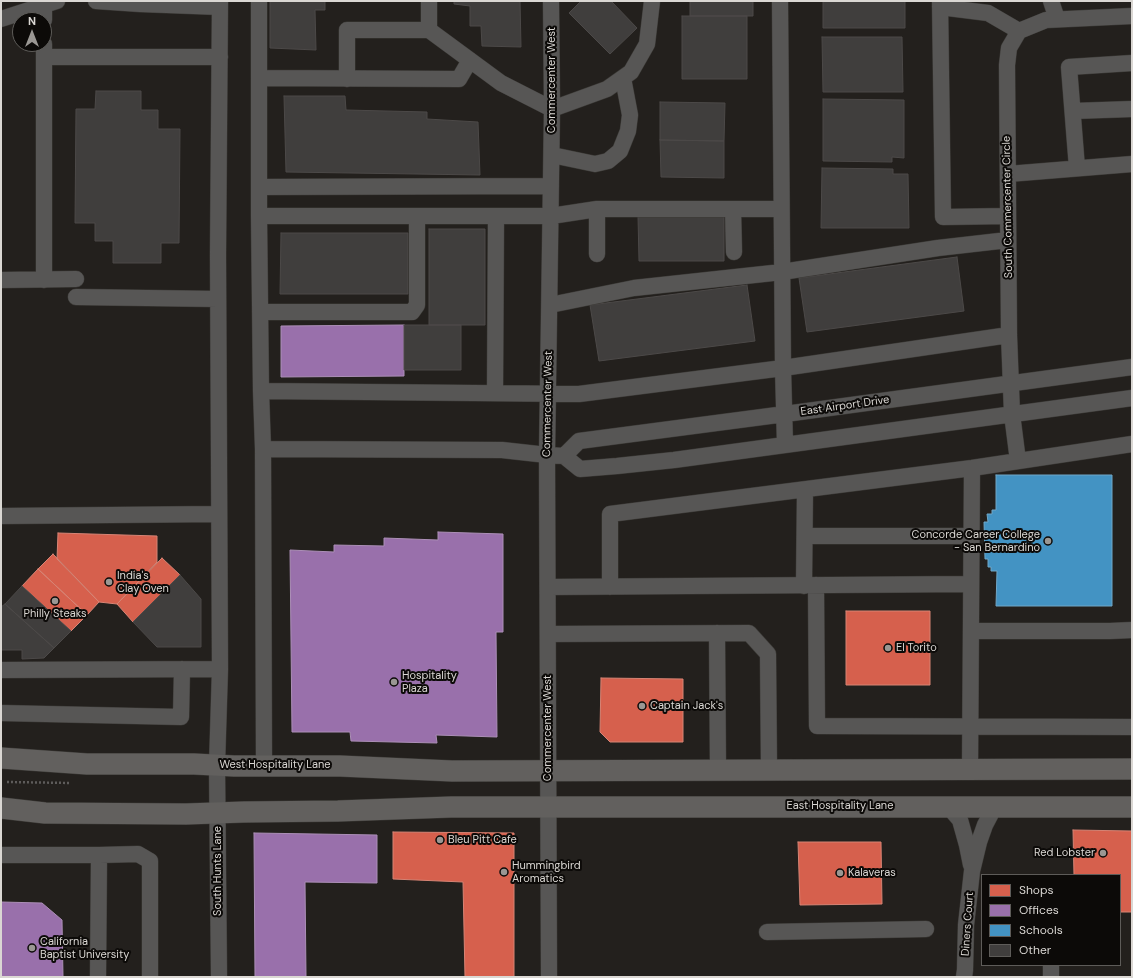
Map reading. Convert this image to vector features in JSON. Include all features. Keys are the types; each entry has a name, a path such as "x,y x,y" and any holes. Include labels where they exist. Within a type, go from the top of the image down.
{"main road":[{"name":"West Hospitality Lane","path":"1,758 87,764 340,766 452,771 548,771"},
{"path":"548,771 1132,769"},
{"name":"East Hospitality Lane","path":"548,808 948,806 1132,807"},
{"path":"1,808 44,813 186,814 451,808 548,808"}],"street":[{"path":"96,1 140,4 220,4"},
{"path":"259,1 259,216 263,449 264,766"},
{"path":"429,1 429,30"},
{"name":"Commercenter West","path":"549,977 547,455 552,155 551,1"},
{"path":"347,79 347,30 429,30 501,83 552,110 607,89 631,72 647,44 652,1"},
{"path":"780,1 781,209 785,445"},
{"path":"1051,20 1052,1"},
{"name":"South Hunts Lane","path":"219,977 218,765 220,669 218,299 220,4"},
{"path":"1008,216 943,217 940,4 988,13 1019,31 1051,20 1132,16"},
{"path":"1,19 48,9"},
{"name":"South Commercenter Circle","path":"1018,461 1012,414 1009,335 1007,65 1009,48 1019,31"},
{"path":"52,51 220,57"},
{"path":"44,52 44,280"},
{"path":"259,78 460,79 470,60"},
{"path":"1078,168 1069,67 1132,62"},
{"path":"552,155 595,164 608,161 620,151 628,131 630,115 623,78"},
{"path":"1072,111 1132,110"},
{"path":"1008,174 1132,164"},
{"path":"259,187 551,186"},
{"path":"259,216 551,216 597,209 781,209"},
{"path":"597,209 597,254"},
{"path":"733,209 734,252"},
{"path":"260,312 412,312 417,305 417,216"},
{"path":"495,393 496,216"},
{"path":"550,305 634,288 782,272 938,248 1008,240"},
{"path":"1,280 76,279"},
{"path":"76,297 218,299"},
{"path":"261,391 579,394 783,368 1009,335"},
{"name":"East Airport Drive","path":"564,456 579,441 1132,367"},
{"path":"263,449 502,450 564,456 580,469 617,466 785,445 1132,398"},
{"path":"610,587 610,514 972,468 1132,444"},
{"path":"970,770 972,468"},
{"path":"805,490 805,536 810,585 817,726 1132,726"},
{"path":"1,516 219,514"},
{"path":"805,536 972,536"},
{"path":"548,587 971,584"},
{"path":"971,631 1132,630"},
{"path":"716,633 718,770"},
{"path":"548,634 749,633 768,654 769,770"},
{"path":"1,713 182,716 182,669"},
{"path":"1,670 220,669"},
{"name":"Diners Court","path":"948,806 960,820 972,871"},
{"name":"Diners Court","path":"964,977 966,925 972,871 978,842 985,825 996,806"},
{"path":"1,855 99,856 138,854 150,861 150,977"},
{"path":"98,977 99,856"},
{"path":"767,932 926,929"},
{"path":"1051,966 1051,977"}],"building: Shops":[{"name":"India's Clay Oven","path":"58,533 157,536 157,562 117,604 99,602 57,559"},
{"path":"53,554 99,602 87,615 38,569"},
{"path":"162,558 180,575 133,622 117,604"},
{"name":"Philly Steaks","path":"38,569 87,615 71,631 22,586"},
{"name":"El Torito","path":"846,611 930,611 930,685 846,685"},
{"name":"Captain Jack's","path":"601,678 683,679 683,742 610,742 600,732"},
{"name":"Red Lobster","path":"1073,830 1132,831 1132,912 1121,912 1121,874 1074,874"},
{"path":"393,832 514,833 514,977 465,977 463,882 393,879"},
{"name":"Kalaveras","path":"798,842 881,842 882,904 800,905"}],"building: Offices":[{"path":"404,325 404,376 281,377 281,326"},
{"name":"Hospitality Plaza","path":"438,532 503,534 503,632 496,632 497,737 436,735 437,743 351,741 350,732 292,732 290,550 334,552 334,545 384,546 384,538 438,540"},
{"path":"254,833 377,835 377,883 305,882 306,977 255,977"},
{"name":"California Baptist University","path":"1,902 42,903 62,920 63,977 1,977"}],"building: Schools":[{"name":"Concorde Career College - San Bernardino","path":"996,475 1112,475 1112,606 996,606 997,571 991,571 991,567 988,567 988,559 985,559 984,522 988,522 987,514 992,514 992,510 996,510"}],"building: Other":[{"path":"270,1 325,1 325,10 315,10 316,50 270,48"},
{"path":"454,1 520,1 521,47 482,46 481,26 470,26 470,6 454,4"},
{"path":"581,1 611,1 637,28 610,54 569,13"},
{"path":"690,1 753,1 753,16 690,16"},
{"path":"823,1 905,1 905,28 823,28"},
{"path":"682,16 747,16 747,79 682,79"},
{"path":"822,37 902,37 903,92 823,92"},
{"path":"96,91 141,91 141,110 158,110 158,129 180,129 179,243 161,243 161,263 113,263 113,241 95,241 95,223 75,223 76,109 95,109"},
{"path":"284,96 345,96 346,110 427,112 427,119 478,122 480,175 286,172"},
{"path":"823,99 904,100 904,158 892,157 892,162 823,161"},
{"path":"660,102 725,103 724,141 660,140"},
{"path":"660,140 724,141 724,178 661,177"},
{"path":"822,168 893,169 893,174 908,174 909,228 821,228"},
{"path":"638,216 724,216 724,261 639,261"},
{"path":"429,229 485,229 485,325 429,325"},
{"path":"281,233 408,233 408,294 280,294"},
{"path":"957,257 964,311 807,332 799,278"},
{"path":"747,285 755,341 599,361 590,305"},
{"path":"404,325 461,325 461,370 404,370"},
{"path":"180,575 201,599 201,647 157,647 133,622"},
{"path":"22,586 71,631 54,648 5,604"},
{"path":"5,604 54,648 44,658 22,659 22,650 1,650 1,607"}],"place":[{"name":"Concorde Career College - San Bernardino","path":"1048,541"},
{"name":"India's Clay Oven","path":"109,582"},
{"name":"Philly Steaks","path":"55,601"},
{"name":"El Torito","path":"888,648"},
{"name":"Hospitality Plaza","path":"394,682"},
{"name":"Captain Jack's","path":"642,706"},
{"name":"Bleu Pitt Cafe","path":"440,840"},
{"name":"Red Lobster","path":"1103,853"},
{"name":"Hummingbird Aromatics","path":"504,872"},
{"name":"Kalaveras","path":"840,873"},
{"name":"California Baptist University","path":"32,948"}]}
